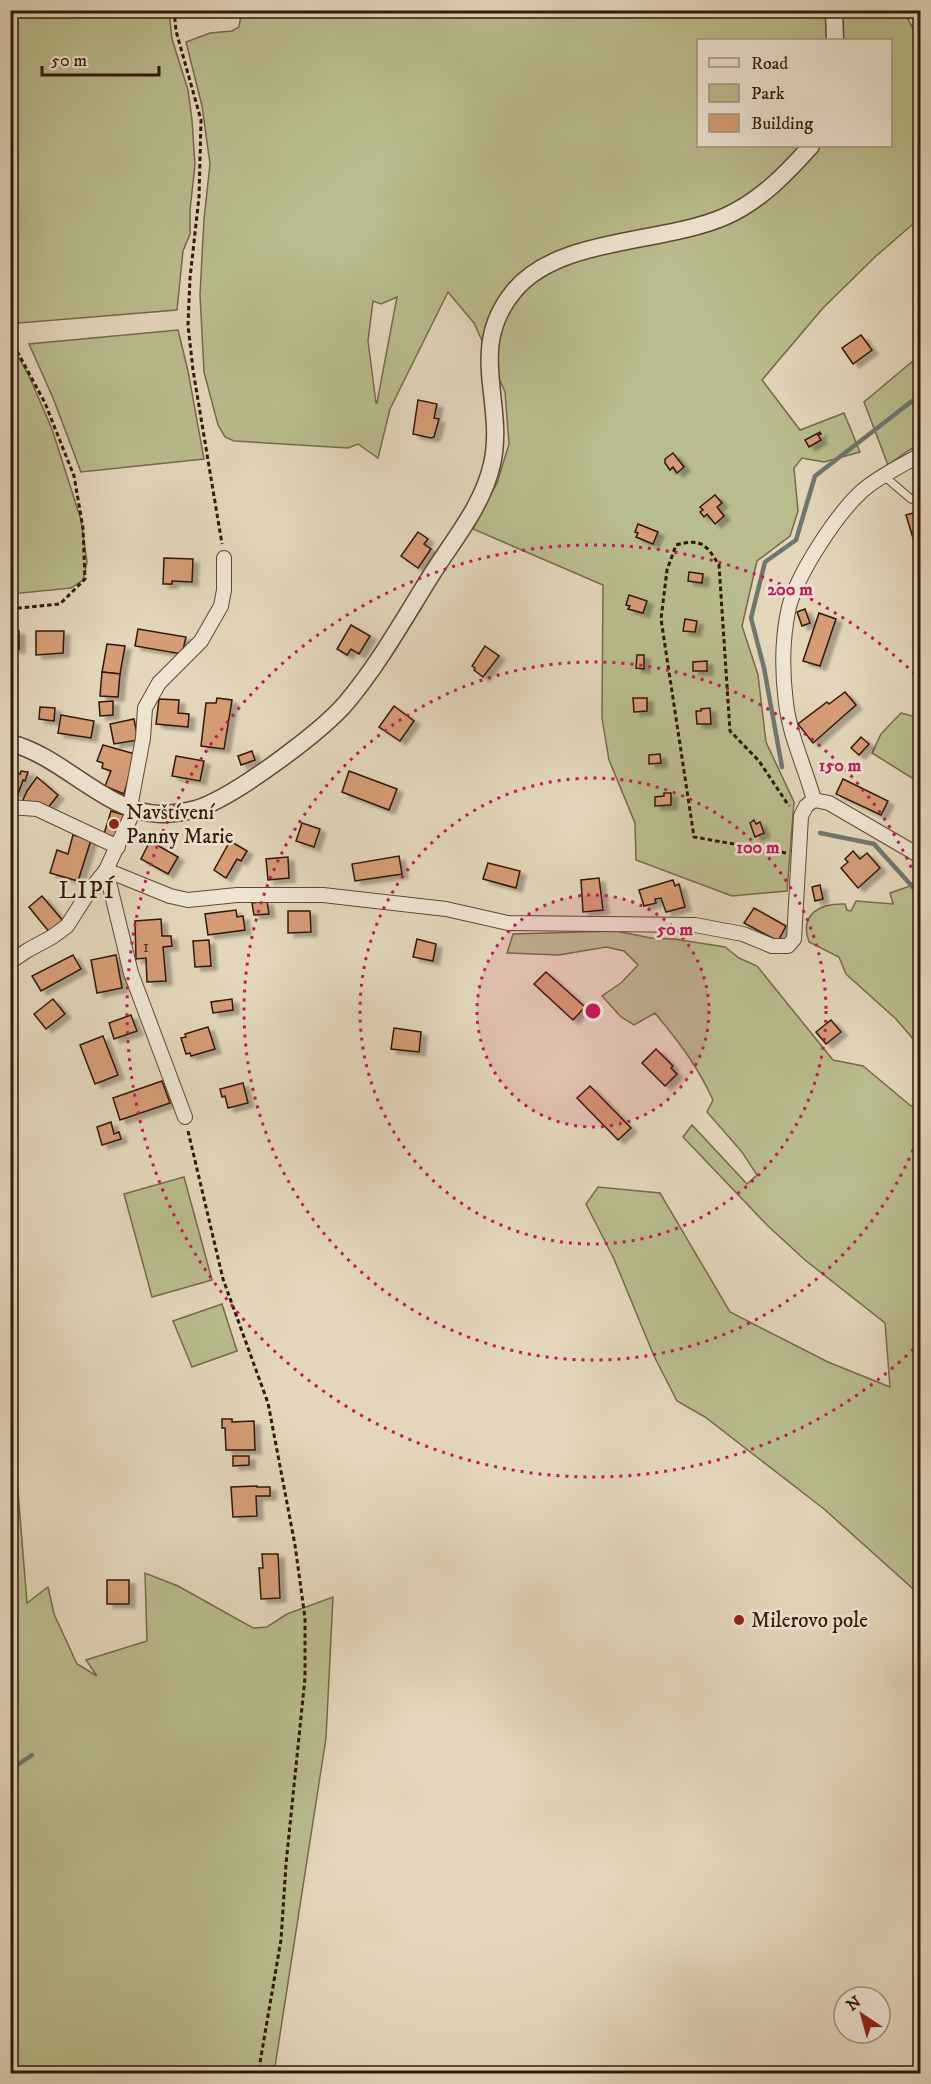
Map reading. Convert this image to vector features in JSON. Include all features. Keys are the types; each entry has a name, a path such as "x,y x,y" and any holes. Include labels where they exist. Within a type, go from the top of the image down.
{"street":[{"path":"834,10 834,39"},
{"path":"10,743 45,756 102,794 156,814 197,808 216,800 264,770 323,726 358,689 474,509 492,465 494,442 488,350 492,332 508,298 541,266 557,259 700,225 728,215 776,183 810,147"},
{"path":"814,800 794,744 786,703 784,637 790,604 806,568 828,532 849,505 863,490 921,455"},
{"path":"10,962 67,926 106,870 118,847 132,807 143,738 145,708 159,683 201,641 221,606 224,558"},
{"path":"106,870 170,896 188,900 237,895 323,895 446,909 508,922 695,925 743,934 772,946 788,945 794,939 801,823 806,806 814,800 829,803 921,856"},
{"path":"10,807 37,809 118,847"},
{"path":"106,870 131,973 185,1116"}],"lane":[{"path":"884,476 911,499 921,502"}],"path":[{"path":"174,10 176,31 201,120 199,197 190,278 188,325 193,370 224,558"},
{"path":"10,338 45,403 74,476 83,528 84,579 60,604 10,609"},
{"path":"798,855 694,837 661,619 667,570 675,545 692,541 707,546 719,565 730,731 759,761 801,823"},
{"path":"185,1116 223,1279 268,1403 295,1545 305,1618 303,1711 286,1864 281,1940 258,2073"}],"green space":[{"path":"11,10 169,11 172,39 188,90 195,165 190,234 183,251 177,310 19,323 10,305"},
{"path":"242,10 621,10 627,16 636,10 904,11 920,43 920,218 876,256 823,308 762,380 800,430 844,413 860,452 824,462 802,458 794,468 798,511 790,536 757,561 742,626 758,675 766,742 794,802 787,891 732,896 636,860 635,823 609,760 602,718 603,585 473,529 497,483 509,444 505,392 474,323 448,292 390,409 378,458 358,444 348,448 234,441 225,437 218,425 204,372 200,295 210,164 202,106 186,42 210,33 232,31 239,27","holes":["397,297 377,403 368,341 373,301 381,304"]},
{"path":"178,330 204,459 81,472 53,398 29,344"},
{"path":"10,342 29,376 52,429 81,520 87,562 83,580 71,588 11,594"},
{"path":"920,355 920,445 888,465 864,402"},
{"path":"901,713 920,718 920,783 872,753 881,734"},
{"path":"910,886 920,890 920,1047 896,1019 846,974 839,957 809,942 807,932 809,917 820,908 845,904 847,910 851,911 856,901 893,904 890,893"},
{"path":"616,931 651,938 725,947 739,958 757,966 833,1060 863,1066 911,1106 920,1106 920,1595 824,1509 705,1417 677,1401 654,1356 614,1259 586,1204 598,1187 660,1193 730,1312 828,1362 890,1387 885,1323 805,1260 768,1226 683,1137 692,1125 747,1184 757,1175 742,1152 707,1112 713,1100 707,1087 687,1054 655,1013 634,1025 621,1017 602,996 621,983 638,965 624,951 606,947 559,955 507,953 513,934"},
{"path":"184,1177 212,1280 152,1297 124,1194"},
{"path":"222,1304 237,1351 192,1367 173,1321"},
{"path":"11,1466 17,1479 27,1603 48,1587 54,1614 77,1664 97,1676 86,1660 147,1641 145,1573 178,1586 253,1628 267,1627 287,1614 333,1597 326,1738 274,2073 11,2073"}],"building":[{"path":"861,335 872,350 853,364 842,348"},
{"path":"418,400 437,404 434,418 439,419 434,437 413,434"},
{"path":"820,432 821,434 818,435 821,440 809,447 805,440"},
{"path":"673,453 684,467 677,473 673,467 670,470 665,463 665,459"},
{"path":"715,495 722,503 717,507 724,516 715,524 707,514 704,517 700,512 703,510 700,507"},
{"path":"920,511 920,546 916,548 906,515"},
{"path":"638,524 658,532 653,544 636,537"},
{"path":"418,532 428,539 424,544 431,549 418,568 401,556"},
{"path":"164,558 193,559 192,582 172,581 172,584 163,584"},
{"path":"689,572 703,574 702,583 688,581"},
{"path":"629,595 647,601 643,613 628,609 630,606 626,605"},
{"path":"805,609 810,623 802,626 797,612"},
{"path":"819,613 836,619 820,666 803,661"},
{"path":"685,619 697,621 695,632 683,631"},
{"path":"351,625 370,636 359,654 351,649 347,655 337,649"},
{"path":"138,629 186,637 182,654 135,646"},
{"path":"10,630 19,631 19,649 10,649"},
{"path":"36,631 64,631 63,653 36,655"},
{"path":"107,644 125,646 120,674 102,672"},
{"path":"485,646 499,656 483,677 472,666"},
{"path":"637,655 644,655 644,669 636,668"},
{"path":"707,661 707,671 693,671 693,662"},
{"path":"102,672 120,674 118,697 100,696"},
{"path":"845,692 856,705 813,743 798,724 827,702 829,704"},
{"path":"217,698 232,700 224,749 201,746 206,703 216,703"},
{"path":"633,698 647,698 647,711 634,712"},
{"path":"159,699 179,700 178,713 189,714 188,727 156,724"},
{"path":"113,701 113,715 100,716 99,702"},
{"path":"394,706 414,721 400,741 379,727"},
{"path":"40,707 55,708 54,721 39,719"},
{"path":"710,708 711,724 697,724 696,711"},
{"path":"61,715 94,721 91,738 58,733"},
{"path":"134,719 138,740 114,744 110,724"},
{"path":"861,737 869,744 859,755 851,748"},
{"path":"103,745 135,754 124,794 105,786 111,771 102,768 103,763 97,761"},
{"path":"252,751 255,760 241,765 238,756"},
{"path":"660,754 661,763 649,764 649,755"},
{"path":"176,756 204,761 200,781 172,776"},
{"path":"11,771 20,774 21,771 28,772 18,794 10,792"},
{"path":"349,771 397,789 389,810 342,792"},
{"path":"37,777 58,795 47,809 22,802"},
{"path":"843,779 888,801 881,815 836,794"},
{"path":"664,793 671,793 671,805 655,806 655,797 664,796"},
{"name":"Navštívení Panny Marie","path":"111,811 124,815 116,838 104,834"},
{"path":"754,820 756,824 760,822 764,833 755,837 750,823"},
{"path":"302,823 320,829 314,847 296,841"},
{"path":"73,835 91,840 78,881 50,873 57,850 68,854"},
{"path":"150,841 178,857 168,874 141,859"},
{"path":"230,841 247,851 241,861 237,859 226,878 214,870"},
{"path":"853,851 860,859 867,853 880,868 858,888 841,868 848,862 845,859"},
{"path":"399,856 402,874 355,881 352,864"},
{"path":"288,857 289,878 268,880 266,859"},
{"path":"488,863 520,871 516,888 483,879"},
{"path":"599,878 603,910 583,912 581,880"},
{"path":"673,880 675,886 679,884 685,907 666,912 661,898 655,899 656,903 644,906 639,890"},
{"path":"820,885 823,899 815,901 812,887"},
{"path":"42,896 64,922 50,933 29,907"},
{"path":"267,901 269,914 254,915 252,903"},
{"path":"754,908 786,926 778,941 744,923"},
{"path":"236,910 237,917 243,916 245,930 208,935 205,914"},
{"path":"288,911 310,911 311,932 288,933"},
{"path":"161,919 162,936 171,936 172,946 163,947 166,981 147,982 146,958 136,959 135,921"},
{"path":"417,939 436,944 433,961 413,957"},
{"path":"209,940 211,966 195,967 193,941"},
{"path":"73,955 81,969 41,991 32,976"},
{"path":"116,955 122,988 97,993 91,960"},
{"path":"546,972 585,1007 573,1020 534,984"},
{"path":"53,999 65,1014 46,1029 34,1014"},
{"path":"232,999 233,1010 213,1013 211,1002"},
{"path":"131,1015 137,1031 114,1039 109,1023"},
{"path":"831,1020 841,1032 826,1044 816,1032"},
{"path":"208,1027 215,1049 191,1056 190,1053 186,1054 181,1038 186,1037 185,1034"},
{"path":"394,1028 421,1032 419,1052 391,1049"},
{"path":"103,1036 118,1075 95,1084 80,1045"},
{"path":"656,1049 673,1066 671,1068 677,1074 665,1086 642,1063"},
{"path":"162,1081 170,1103 120,1120 113,1098"},
{"path":"243,1083 248,1103 228,1108 225,1096 222,1097 220,1089"},
{"path":"590,1086 631,1128 618,1140 577,1098"},
{"path":"111,1122 114,1134 119,1132 121,1139 102,1145 97,1127"},
{"path":"222,1419 232,1419 232,1422 254,1421 255,1450 226,1450 225,1428 222,1428"},
{"path":"233,1456 249,1456 249,1465 233,1466"},
{"path":"231,1487 270,1487 270,1496 256,1496 257,1516 233,1517"},
{"path":"262,1554 278,1554 280,1598 261,1599 259,1568 263,1568"},
{"path":"107,1580 129,1580 129,1604 107,1604"}],"waterway":[{"path":"782,767 764,668 751,618 765,562 796,540 815,476 920,395"},
{"path":"820,833 874,844 920,895"},
{"path":"10,1770 32,1755"}],"place":[{"name":"Navštívení Panny Marie","path":"114,824"},
{"name":"Milerovo pole","path":"739,1620"}],"district":[{"name":"LIPÍ","path":"87,890"}]}
